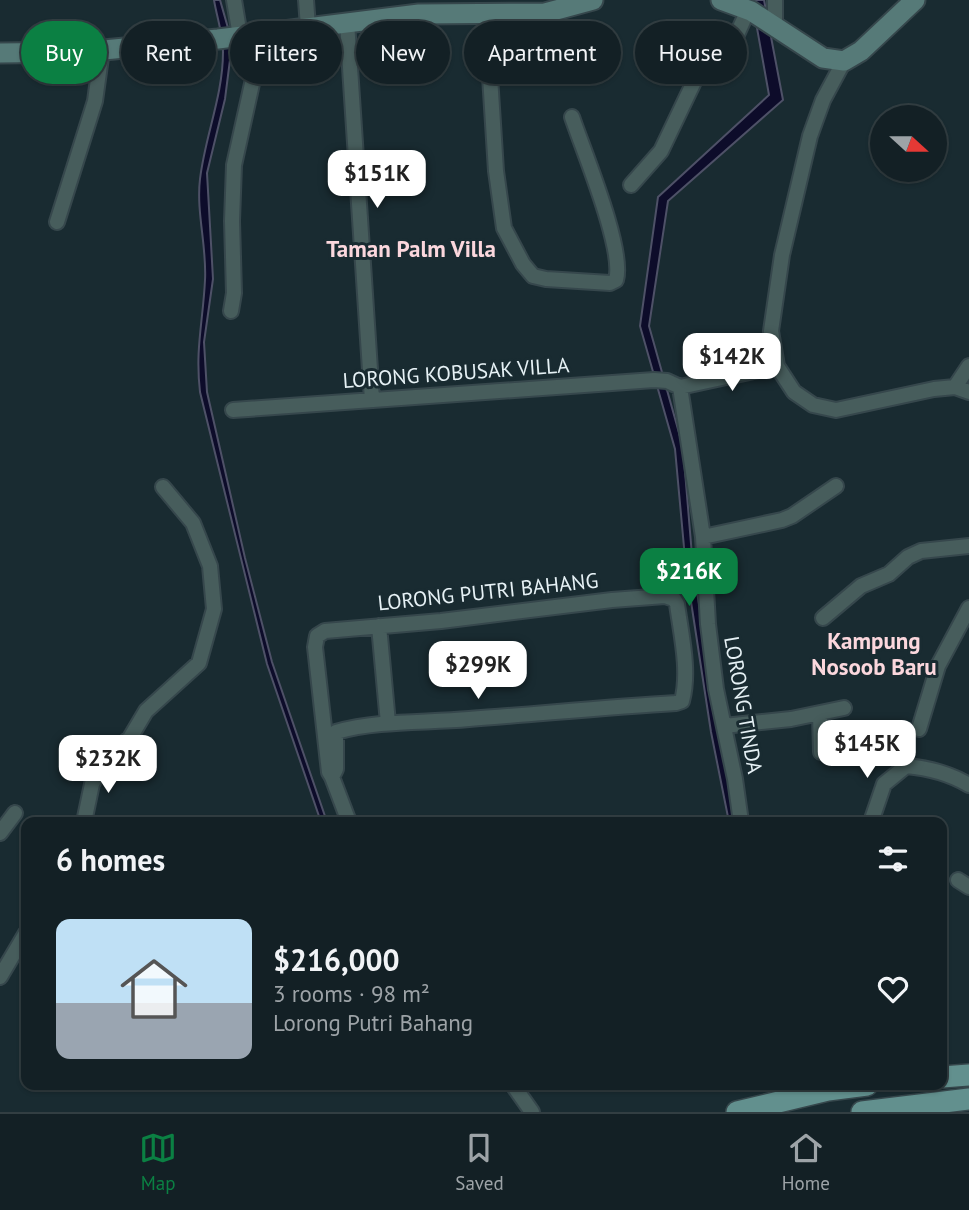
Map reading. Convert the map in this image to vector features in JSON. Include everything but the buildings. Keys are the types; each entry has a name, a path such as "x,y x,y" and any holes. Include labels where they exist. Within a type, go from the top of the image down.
{"main road":[{"path":"342,23 419,14 545,13 593,0"},
{"path":"721,0 747,7 823,58 845,61 861,51 915,0"},
{"path":"107,49 230,37"},
{"path":"0,53 21,52"},
{"path":"947,1077 969,1075"},
{"path":"737,1112 828,1090"},
{"path":"862,1112 969,1099"}],"street":[{"path":"232,21 234,0"},
{"path":"306,0 308,21"},
{"path":"772,24 775,0"},
{"path":"631,185 661,151 702,65 734,41 747,7"},
{"path":"486,13 496,171 504,228 523,264 533,275 546,279 610,284 616,280 618,273 616,250 572,117"},
{"path":"347,22 372,400"},
{"path":"845,61 815,119 782,255 772,316 773,347 778,366 800,396 827,410 934,389 962,389 969,366"},
{"path":"57,222 95,101 97,84"},
{"path":"231,311 234,293 234,165 252,84"},
{"name":"LORONG KOBUSAK VILLA","path":"233,410 667,383 778,366"},
{"name":"LORONG TINDA","path":"667,383 703,537 708,624 716,689 740,817"},
{"path":"703,537 782,520 836,486"},
{"path":"85,817 92,784 107,758 130,738 146,711 200,663 215,609 210,566 193,523 163,487"},
{"path":"823,618 860,586 889,574 915,554 969,545"},
{"name":"LORONG PUTRI BAHANG","path":"330,734 388,723 435,722 682,701 685,691 683,647 677,604 674,599 665,596 325,631 317,636 315,648 336,769 332,777 347,817"},
{"path":"919,729 938,666 969,608"},
{"path":"379,626 388,723"},
{"path":"724,726 769,723 844,708"},
{"path":"820,714 821,752 839,756"},
{"path":"873,817 884,784 906,766 928,768 969,785"},
{"path":"0,833 15,813"},
{"path":"0,977 21,941"},
{"path":"516,1090 531,1112"}],"shaded area":[{"path":"214,0 220,0 228,28 230,60 225,99 207,173 213,279 204,342 207,392 272,662 325,817 319,817 267,664 200,392 199,349 205,268 199,191 202,163 220,84 223,52"},
{"path":"752,0 764,0 783,100 668,201 649,326 683,447 693,568 720,731 738,817 728,817 711,732 686,569 675,449 640,326 658,197 769,95"}],"district":[{"name":"Taman Palm Villa","path":"411,249"},
{"name":"Kampung Nosoob Baru","path":"874,654"}]}
